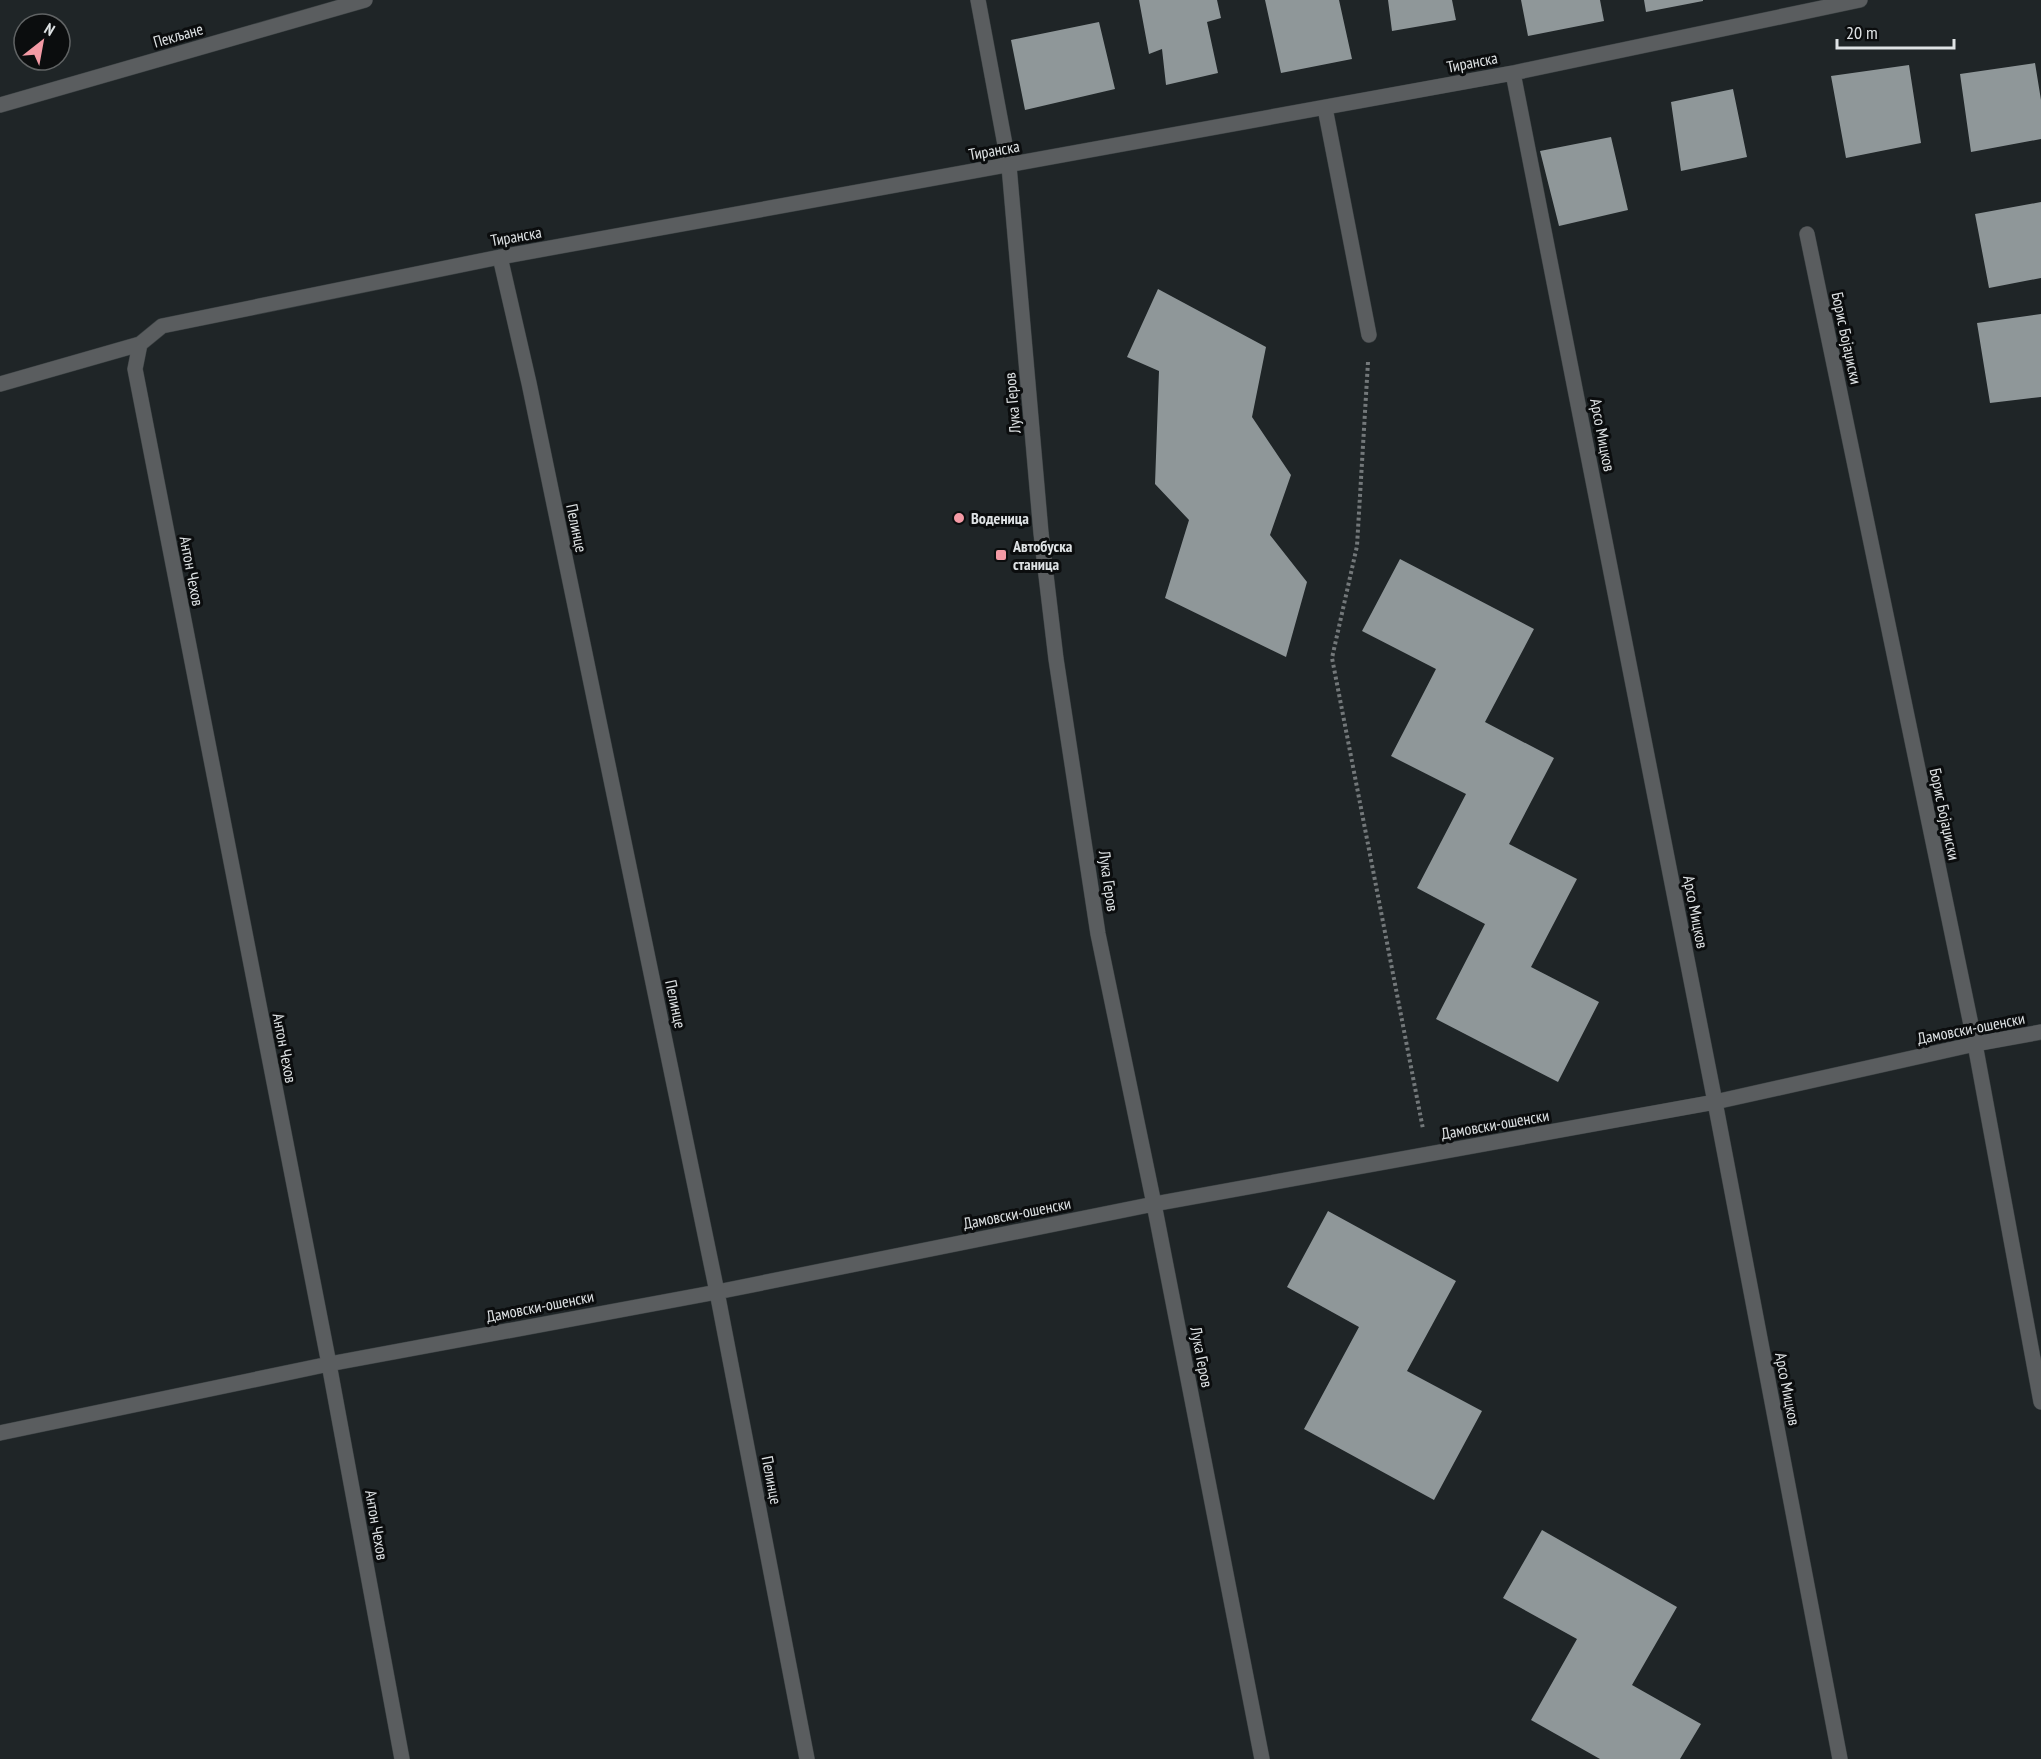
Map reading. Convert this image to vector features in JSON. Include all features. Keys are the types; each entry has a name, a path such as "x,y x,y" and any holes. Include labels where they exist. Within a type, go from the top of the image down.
{"street":[{"name":"Пекљане","path":"0,105 365,0"},
{"name":"Лука Геров","path":"978,0 1009,165 1041,533 1056,659 1098,934 1154,1204 1262,1759"},
{"name":"Тиранска","path":"140,344 162,326 500,257 1513,73 1860,0"},
{"name":"Арсо Мицков","path":"1513,73 1715,1102 1840,1759"},
{"path":"1325,108 1369,335"},
{"name":"Борис Бојаџиски","path":"1807,234 1975,1044 2041,1402"},
{"name":"Пелинце","path":"500,257 531,395 717,1292 807,1759"},
{"path":"0,384 140,344"},
{"name":"Антон Чехов","path":"140,344 135,369 329,1364 402,1759"},
{"name":"Дамовски-ошенски","path":"0,1433 329,1364 717,1292 1154,1204 1715,1102 1975,1044 2041,1032"}],"path":[{"path":"1369,335 1357,546 1332,657 1428,1154"}],"building":[{"path":"1139,0 1217,0 1221,18 1207,22 1218,73 1166,85 1162,49 1149,54"},
{"path":"1265,0 1339,0 1352,59 1281,73"},
{"path":"1388,0 1452,0 1456,20 1392,31"},
{"path":"1521,0 1600,0 1604,21 1528,36"},
{"path":"1644,0 1703,0 1703,1 1646,12"},
{"path":"1099,22 1115,89 1025,110 1011,40"},
{"path":"2035,63 2041,100 2041,139 1971,152 1960,74"},
{"path":"1909,65 1921,143 1846,158 1831,76"},
{"path":"1733,89 1747,157 1681,171 1671,102"},
{"path":"1611,137 1628,210 1559,226 1540,151"},
{"path":"2041,202 2041,278 1989,288 1975,214"},
{"path":"1158,289 1266,347 1252,417 1291,475 1270,535 1307,582 1286,657 1165,598 1189,520 1155,484 1159,371 1127,357"},
{"path":"2041,314 2041,397 1990,403 1977,323"},
{"path":"1400,559 1534,629 1485,722 1554,758 1509,844 1577,879 1531,967 1599,1002 1558,1082 1436,1019 1485,924 1417,888 1466,794 1391,756 1436,669 1362,631"},
{"path":"1328,1211 1456,1281 1407,1371 1482,1411 1434,1500 1304,1429 1359,1327 1287,1287"},
{"path":"1542,1530 1677,1607 1632,1685 1701,1724 1680,1759 1600,1759 1531,1720 1577,1639 1503,1598"}],"place":[{"name":"Воденица","path":"959,518"},
{"name":"Автобуска станица","path":"1001,555"}]}
